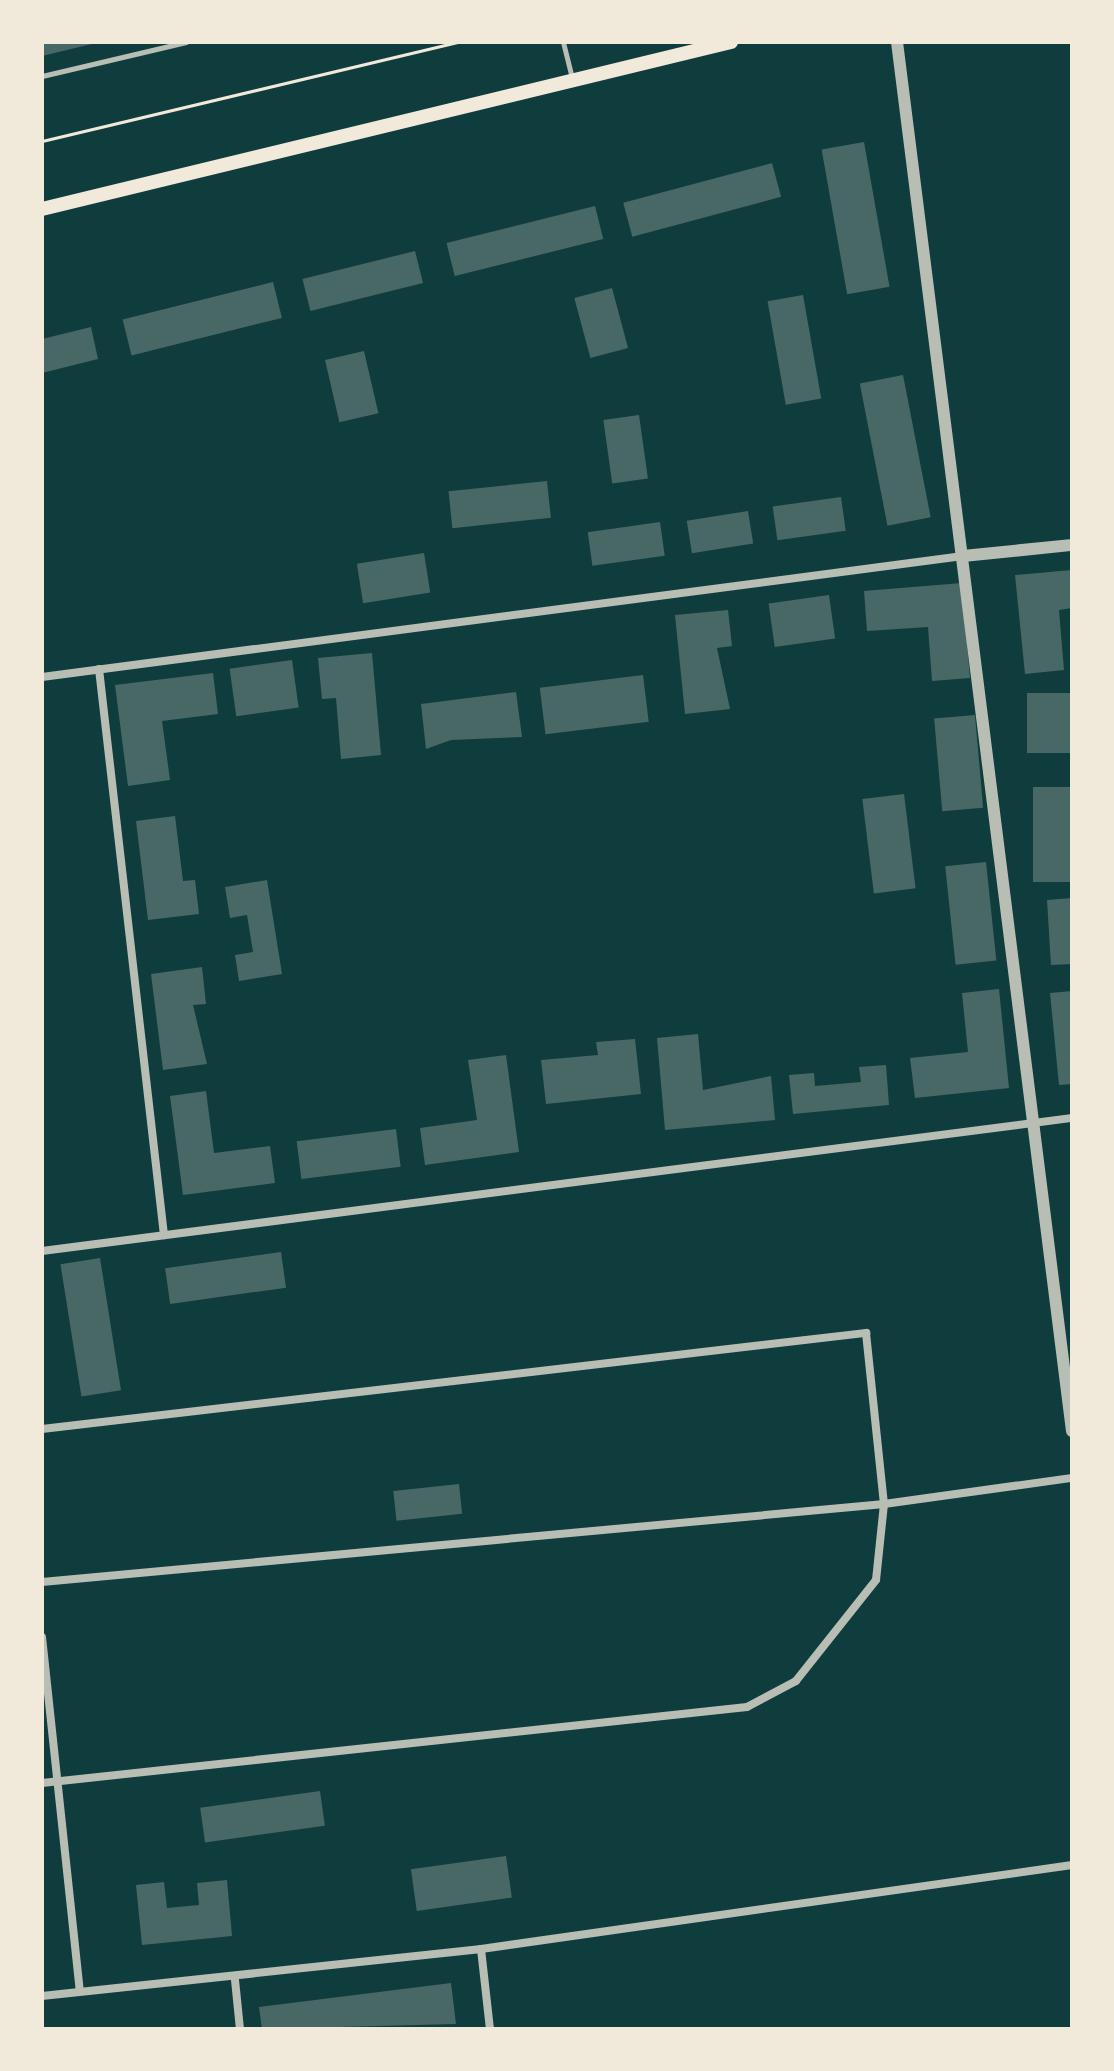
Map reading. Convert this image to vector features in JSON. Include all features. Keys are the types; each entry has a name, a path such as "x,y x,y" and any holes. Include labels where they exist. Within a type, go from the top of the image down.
{"main road":[{"path":"42,209 573,84 731,42"}],"street":[{"path":"897,42 1072,1431"},
{"path":"42,677 963,556 1072,545"},
{"path":"99,669 164,1235"},
{"path":"42,1251 1072,1118"},
{"path":"42,1429 866,1333 884,1504 876,1580 796,1681 747,1707 42,1783"},
{"path":"42,1582 884,1504 1072,1478"},
{"path":"42,1637 80,1991"},
{"path":"42,1996 235,1980 481,1949 1072,1865"},
{"path":"481,1949 490,2029"},
{"path":"235,1980 240,2029"}],"lane":[{"path":"42,76 186,42"},
{"path":"563,42 573,84"}],"path":[{"path":"42,141 457,42"}],"building":[{"path":"42,42 96,42 96,43 42,56"},
{"path":"864,142 890,287 847,294 822,149"},
{"path":"772,163 781,197 632,237 623,203"},
{"path":"595,206 603,239 455,276 447,243"},
{"path":"415,251 423,283 310,311 302,279"},
{"path":"273,282 282,318 132,355 123,319"},
{"path":"612,288 628,348 590,358 574,298"},
{"path":"803,295 821,398 786,405 768,301"},
{"path":"91,327 98,359 42,373 42,339"},
{"path":"364,351 378,413 339,422 325,360"},
{"path":"903,375 931,517 887,526 860,383"},
{"path":"639,415 648,478 612,483 603,420"},
{"path":"547,481 551,518 452,528 449,491"},
{"path":"841,497 846,531 777,540 773,507"},
{"path":"748,511 753,544 692,553 687,521"},
{"path":"660,522 665,556 592,566 588,532"},
{"path":"424,553 430,593 363,603 357,564"},
{"path":"1072,570 1072,608 1059,610 1064,670 1025,674 1015,575"},
{"path":"962,583 970,678 932,681 928,627 867,631 864,591"},
{"path":"829,595 835,639 775,647 769,603"},
{"path":"728,610 732,646 717,648 730,709 685,714 675,615"},
{"path":"372,653 381,755 341,759 336,698 322,699 318,658"},
{"path":"292,660 299,708 236,716 230,669"},
{"path":"213,673 218,714 162,721 170,780 128,786 115,685"},
{"path":"643,675 649,722 546,734 540,688"},
{"path":"516,692 522,737 451,740 426,749 421,704"},
{"path":"1027,693 1072,693 1072,753 1027,753"},
{"path":"975,715 983,808 942,811 934,719"},
{"path":"1033,787 1072,787 1072,882 1033,882"},
{"path":"904,794 916,888 874,893 862,799"},
{"path":"175,816 183,881 195,880 199,914 148,920 136,821"},
{"path":"986,862 996,960 956,965 945,866"},
{"path":"267,880 282,974 239,981 235,955 253,952 247,915 230,918 225,887"},
{"path":"1072,898 1072,964 1051,965 1047,900"},
{"path":"202,967 206,1004 193,1005 207,1064 163,1070 151,974"},
{"path":"999,989 1009,1088 915,1098 910,1058 968,1052 962,993"},
{"path":"1072,991 1072,1084 1059,1085 1050,993"},
{"path":"698,1034 703,1090 771,1076 775,1120 665,1130 657,1038"},
{"path":"635,1039 641,1094 546,1104 541,1060 598,1055 596,1042"},
{"path":"506,1055 519,1152 425,1165 420,1128 477,1120 468,1060"},
{"path":"886,1065 889,1105 793,1114 789,1075 814,1073 815,1086 861,1082 859,1067"},
{"path":"206,1091 214,1153 270,1146 275,1183 183,1195 170,1096"},
{"path":"396,1129 401,1167 301,1179 297,1141"},
{"path":"281,1252 286,1288 170,1304 165,1268"},
{"path":"100,1258 121,1390 81,1397 60,1264"},
{"path":"459,1484 462,1514 396,1521 393,1491"},
{"path":"320,1791 325,1826 205,1842 200,1808"},
{"path":"506,1856 512,1898 417,1911 411,1869"},
{"path":"227,1880 232,1936 142,1945 136,1885 164,1882 167,1908 199,1905 197,1883"},
{"path":"451,1983 456,2024 262,2029 259,2007"}]}
